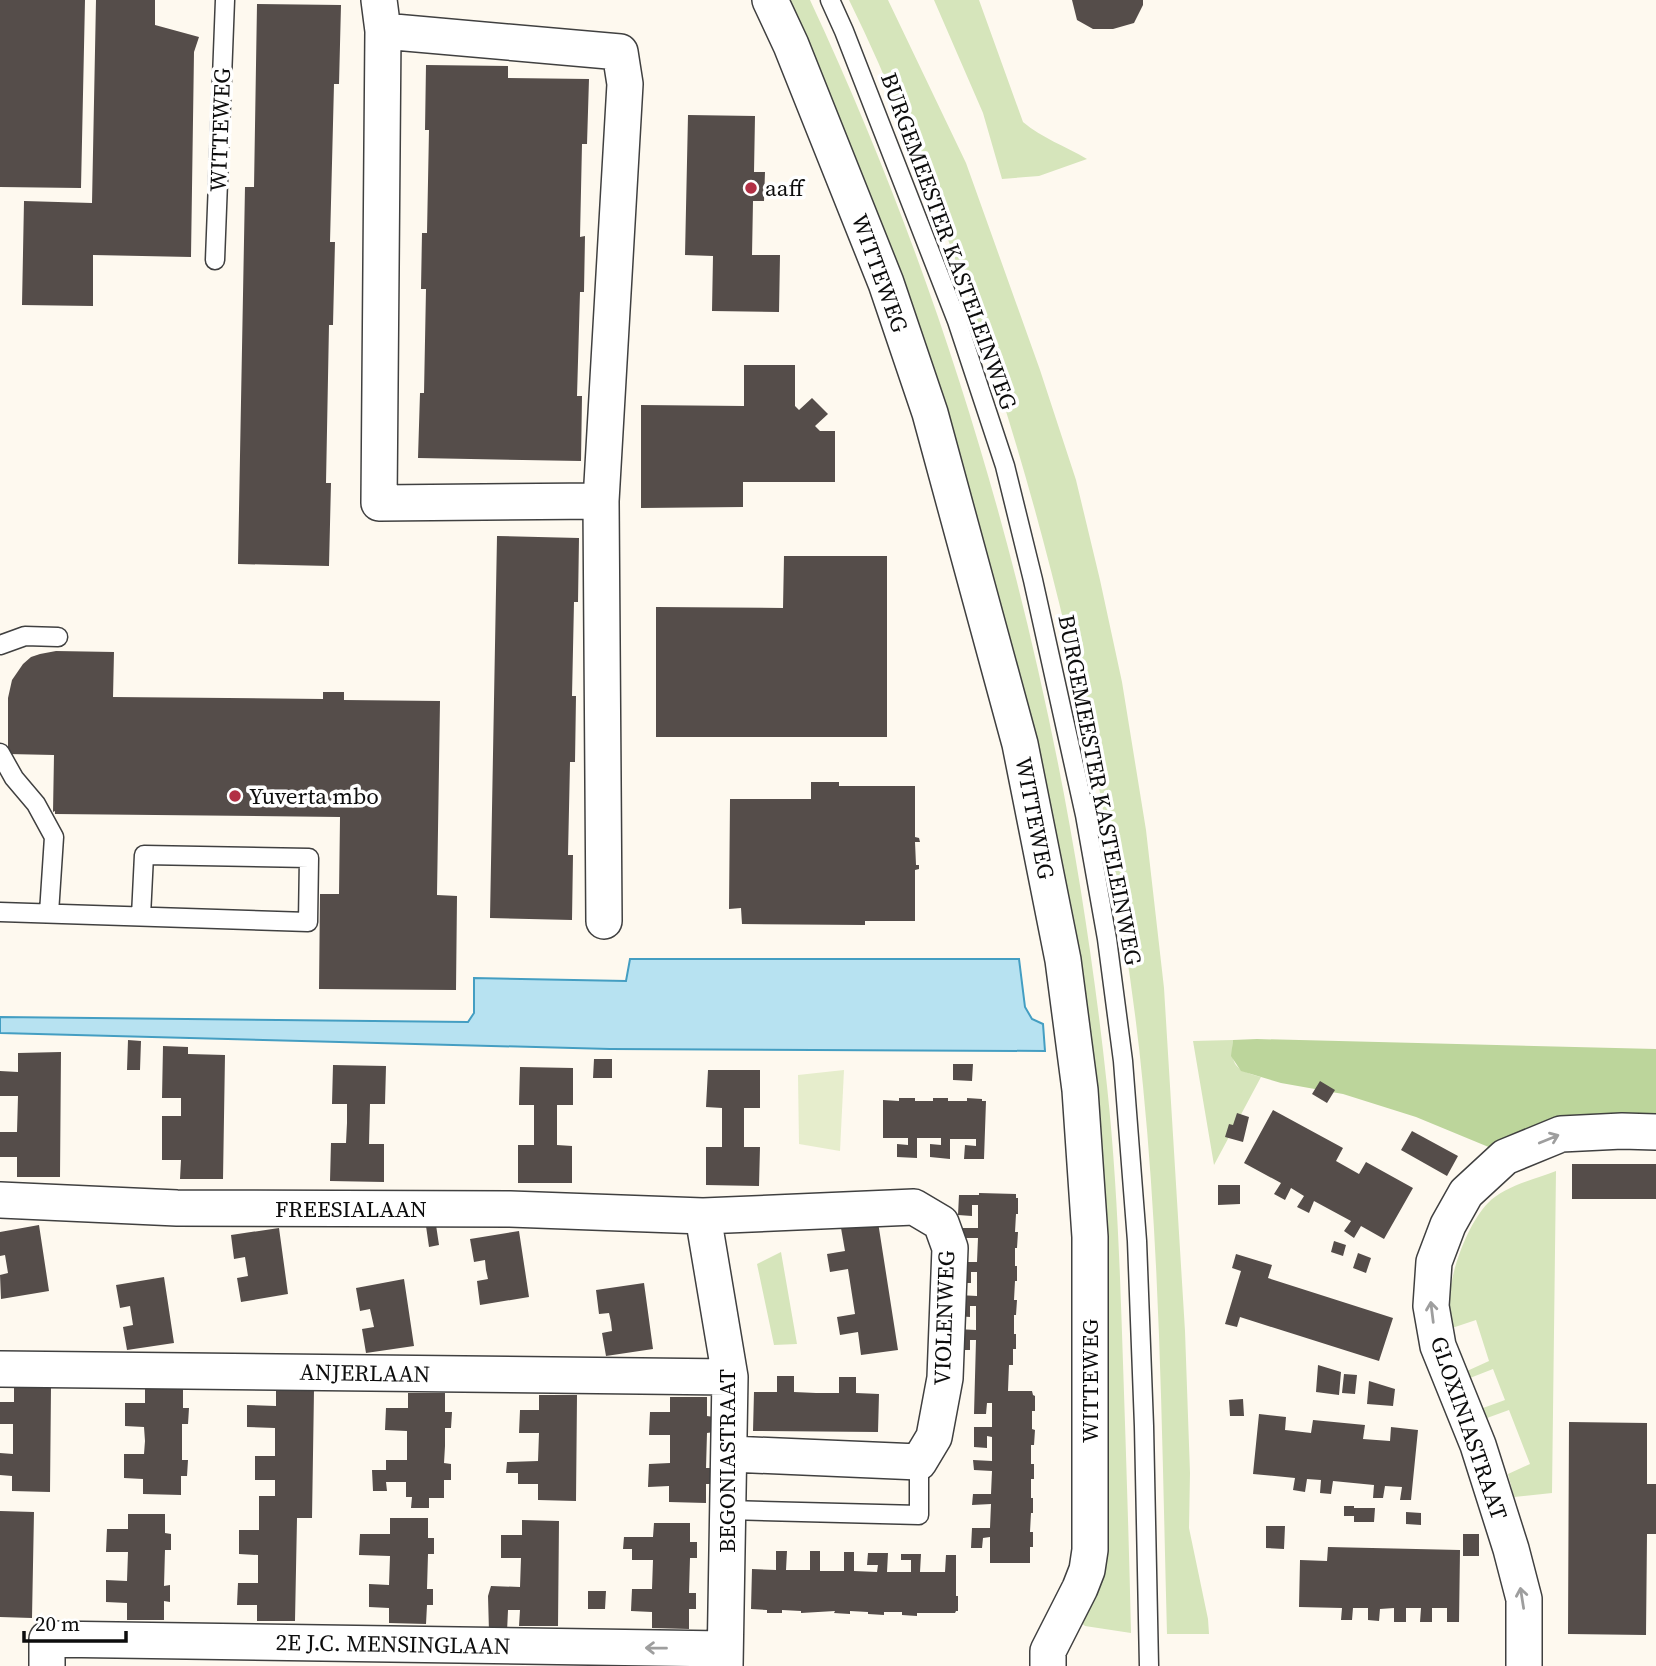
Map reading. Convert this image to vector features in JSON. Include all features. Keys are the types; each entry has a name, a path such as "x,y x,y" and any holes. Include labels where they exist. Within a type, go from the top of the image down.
{"street":[{"name":"WITTEWEG","path":"770,0 791,45 886,283 929,413 1020,744 1063,960 1080,1090 1090,1237 1090,1550 1087,1570 1080,1588 1048,1651 1048,1666"},
{"path":"601,501 379,503 381,16 620,51 625,84 601,501 604,921"},
{"name":"GLOXINIASTRAAT","path":"1524,1666 1524,1599 1478,1445 1438,1346 1431,1306 1434,1262 1448,1225 1466,1193 1505,1157 1560,1134 1656,1132"},
{"name":"FREESIALAAN","path":"0,1200 177,1208 510,1209 703,1216"},
{"name":"VIOLENWEG","path":"703,1216 914,1207 941,1223 950,1248 945,1378 934,1437 919,1462"},
{"name":"BEGONIASTRAAT","path":"703,1216 730,1377 724,1657"},
{"name":"ANJERLAAN","path":"0,1369 730,1377"},
{"path":"730,1454 919,1462"},
{"name":"2E J.C. MENSINGLAAN","path":"47,1666 47,1639 724,1657"}],"lane":[{"name":"WITTEWEG","path":"215,260 225,0"},
{"name":"BURGEMEESTER KASTELEINWEG","path":"830,0 957,321 1005,466 1085,815 1107,939 1123,1061 1136,1241 1144,1426 1149,1666"},
{"path":"0,645 25,636 58,637"},
{"path":"0,753 14,778 36,804 54,837 49,913"},
{"path":"0,912 308,922 309,858 144,855 141,916"},
{"path":"728,1510 919,1515 919,1462"}],"green space":[{"path":"785,0 810,0 867,129 918,261 964,395 1004,531 1038,668 1066,806 1089,946 1107,1086 1116,1190 1131,1633 1085,1626 1077,1619 1105,1360 1006,630 971,495 926,352"},
{"path":"849,0 888,0 966,163 1076,480 1100,580 1122,682 1146,830 1164,988 1185,1331 1190,1473 1189,1528 1209,1634 1167,1634 1157,1291 1143,1086 1112,861 1068,640 1031,496 987,352 910,139"},
{"path":"934,0 979,0 1023,122 1087,159 1039,176 1002,179 983,113"},
{"path":"1233,1040 1233,1056 1237,1066 1261,1077 1214,1165 1193,1041"},
{"path":"1233,1040 1656,1049 1656,1120 1491,1148 1416,1117 1343,1094 1281,1083 1241,1071 1231,1056"},
{"path":"844,1070 840,1151 799,1144 798,1075"},
{"path":"1556,1171 1552,1493 1514,1497 1508,1474 1530,1464 1509,1410 1487,1418 1483,1408 1505,1400 1493,1369 1470,1378 1467,1371 1489,1361 1476,1320 1452,1328 1451,1285 1457,1260 1468,1234 1488,1203 1511,1188"},
{"path":"781,1252 797,1344 774,1345 757,1264"}],"water":[{"path":"630,959 1019,959 1025,1007 1032,1019 1043,1024 1045,1051 610,1049 0,1033 0,1017 468,1022 474,1013 474,978 626,981"}],"building":[{"path":"0,0 85,0 81,188 0,187"},
{"path":"96,0 155,0 155,25 199,37 194,52 191,257 93,255 93,306 22,305 24,201 92,203"},
{"path":"1072,0 1143,0 1143,5 1134,23 1113,29 1093,29 1077,20"},
{"path":"257,4 341,5 339,84 334,84 330,242 335,242 333,325 329,325 326,483 331,483 329,566 238,564 245,187 254,187"},
{"path":"426,65 508,66 508,78 589,79 587,144 582,144 580,237 585,236 584,292 580,292 577,396 582,396 581,461 418,458 420,393 424,393 426,289 421,289 422,233 427,233 429,130 425,130"},
{"path":"688,115 755,116 754,172 765,172 764,201 753,201 752,255 780,255 779,312 712,311 713,256 685,255"},
{"path":"744,365 795,365 795,406 799,410 812,398 828,414 815,426 820,431 835,431 835,482 743,482 743,507 641,508 641,405 744,406"},
{"path":"497,536 579,538 578,602 574,602 572,696 576,696 575,762 570,762 568,855 573,855 572,920 490,918"},
{"path":"784,556 887,556 887,737 656,737 656,607 783,608"},
{"path":"56,651 114,652 113,697 323,699 323,692 344,692 344,700 440,701 437,895 457,896 456,990 319,989 320,894 339,894 340,817 55,814 54,755 8,754 8,698 12,680 23,664 31,657"},
{"path":"811,782 839,782 839,786 915,786 915,837 919,838 920,842 915,842 916,865 919,865 919,869 915,870 915,921 865,921 865,925 742,924 741,908 729,909 730,799 811,799"},
{"path":"128,1040 141,1041 140,1070 127,1070"},
{"path":"163,1046 188,1047 188,1054 225,1055 223,1179 180,1179 181,1160 162,1160 162,1116 181,1116 181,1098 162,1098"},
{"path":"61,1052 60,1177 17,1177 17,1157 0,1157 0,1132 17,1132 18,1096 0,1096 0,1071 18,1072 18,1053"},
{"path":"594,1059 612,1059 612,1078 593,1078"},
{"path":"953,1064 973,1064 972,1081 953,1080"},
{"path":"333,1065 386,1066 385,1104 370,1104 369,1144 384,1144 384,1182 330,1181 331,1143 346,1143 347,1123 347,1104 332,1104"},
{"path":"520,1067 573,1068 573,1105 557,1105 557,1145 572,1146 572,1183 518,1183 518,1145 534,1145 534,1105 519,1105"},
{"path":"708,1070 760,1070 760,1108 744,1108 744,1147 760,1147 759,1186 706,1185 706,1147 722,1147 722,1108 706,1107"},
{"path":"1320,1081 1335,1090 1327,1103 1312,1094"},
{"path":"899,1098 915,1098 915,1101 948,1098 948,1101 967,1101 967,1098 986,1101 984,1159 964,1159 965,1145 976,1146 976,1139 950,1139 950,1159 930,1157 930,1144 941,1145 941,1138 917,1138 917,1158 897,1157 897,1144 908,1145 908,1138 883,1138 883,1100 899,1101"},
{"path":"1273,1110 1343,1148 1336,1161 1359,1174 1366,1162 1413,1188 1384,1239 1361,1226 1354,1238 1344,1231 1351,1221 1314,1201 1309,1213 1297,1207 1304,1196 1291,1188 1285,1200 1274,1194 1281,1183 1244,1163"},
{"path":"1237,1113 1249,1117 1243,1142 1225,1137 1229,1124 1233,1125"},
{"path":"1412,1131 1458,1156 1447,1176 1401,1150"},
{"path":"1572,1164 1656,1164 1656,1199 1572,1199"},
{"path":"1218,1185 1240,1185 1240,1204 1218,1205"},
{"path":"1016,1194 1018,1198 1015,1232 1018,1232 1015,1248 1017,1281 1014,1300 1017,1300 1014,1315 1016,1349 1013,1349 1013,1365 1009,1365 1008,1391 1032,1391 1035,1396 1035,1411 1032,1411 1032,1429 1035,1430 1034,1445 1031,1445 1034,1479 1031,1479 1033,1513 1030,1532 1033,1532 1033,1547 1030,1547 1030,1563 990,1563 990,1537 983,1538 982,1548 971,1548 972,1528 990,1528 991,1504 972,1505 973,1494 991,1494 992,1471 974,1470 973,1460 992,1461 992,1437 987,1436 987,1448 974,1447 974,1427 992,1427 992,1403 987,1403 986,1414 974,1414 976,1340 970,1340 970,1350 957,1350 956,1329 976,1330 976,1306 970,1306 970,1317 956,1316 958,1295 977,1296 977,1272 971,1272 971,1283 957,1283 958,1262 977,1262 978,1238 966,1238 966,1249 958,1228 978,1228 978,1205 972,1205 972,1216 958,1215 959,1195"},
{"path":"878,1222 898,1350 861,1355 858,1332 840,1335 837,1317 855,1314 848,1269 830,1272 827,1254 845,1251 841,1228"},
{"path":"39,1225 49,1291 1,1299 0,1275 8,1273 5,1255 0,1256 0,1232"},
{"path":"436,1225 439,1245 429,1247 426,1226"},
{"path":"279,1228 288,1294 241,1302 237,1278 248,1276 245,1257 234,1259 231,1235"},
{"path":"519,1231 529,1297 480,1305 477,1281 488,1279 485,1260 474,1262 470,1239"},
{"path":"1334,1241 1346,1245 1343,1256 1331,1252"},
{"path":"1358,1253 1371,1258 1366,1273 1353,1268"},
{"path":"1236,1254 1272,1265 1268,1278 1393,1318 1379,1361 1240,1317 1237,1327 1225,1324 1241,1271 1232,1268"},
{"path":"164,1277 174,1343 127,1350 123,1327 133,1325 130,1306 120,1308 116,1285"},
{"path":"404,1279 414,1346 366,1353 362,1329 374,1327 370,1309 360,1311 356,1288"},
{"path":"644,1283 653,1349 606,1356 602,1333 612,1331 611,1322 609,1313 599,1314 596,1290"},
{"path":"1318,1365 1341,1372 1339,1395 1316,1392"},
{"path":"1344,1374 1357,1375 1355,1394 1342,1393"},
{"path":"777,1376 794,1376 794,1392 816,1393 839,1393 839,1377 856,1377 856,1393 879,1394 878,1432 753,1431 754,1392 777,1392"},
{"path":"1369,1381 1395,1389 1393,1406 1367,1404"},
{"path":"14,1386 51,1387 50,1492 12,1491 12,1476 0,1475 0,1453 13,1454 13,1424 0,1424 0,1402 14,1402"},
{"path":"145,1388 183,1388 183,1408 189,1408 188,1424 182,1424 182,1460 188,1460 187,1476 181,1476 181,1495 143,1494 143,1479 124,1478 124,1454 144,1454 145,1441 144,1427 125,1426 125,1403 145,1403"},
{"path":"314,1390 312,1518 297,1518 295,1621 257,1621 257,1605 237,1605 238,1583 258,1583 258,1555 239,1554 239,1530 259,1530 259,1496 275,1496 275,1480 255,1480 255,1456 275,1456 275,1428 247,1427 247,1405 276,1406 276,1391"},
{"path":"408,1393 445,1393 445,1412 452,1412 451,1428 445,1428 444,1463 451,1464 451,1480 444,1480 444,1498 429,1498 429,1508 411,1508 412,1497 406,1497 406,1482 386,1482 387,1491 373,1491 372,1470 386,1470 386,1460 407,1460 407,1431 385,1430 386,1408 408,1408"},
{"path":"539,1395 577,1395 576,1501 538,1500 538,1484 518,1484 518,1473 506,1473 507,1462 538,1461 539,1433 519,1433 520,1410 539,1410"},
{"path":"670,1397 707,1397 707,1416 714,1417 714,1432 707,1433 706,1468 713,1468 713,1484 706,1484 706,1503 669,1502 669,1486 648,1487 649,1464 670,1463 670,1435 649,1435 650,1412 670,1412"},
{"path":"1243,1399 1244,1416 1230,1416 1229,1400"},
{"path":"1259,1414 1286,1417 1285,1430 1311,1433 1313,1420 1365,1425 1363,1439 1390,1441 1391,1427 1418,1430 1411,1500 1400,1500 1402,1487 1385,1486 1383,1498 1373,1498 1374,1485 1333,1481 1331,1494 1320,1493 1321,1480 1307,1479 1305,1492 1293,1490 1295,1478 1253,1474"},
{"path":"1569,1422 1647,1423 1647,1484 1656,1484 1656,1534 1647,1534 1646,1635 1568,1634"},
{"path":"1344,1506 1375,1508 1374,1522 1354,1522 1354,1516 1344,1516"},
{"path":"0,1511 34,1512 32,1618 0,1617"},
{"path":"1406,1512 1421,1513 1421,1525 1406,1524"},
{"path":"128,1514 165,1514 165,1533 171,1534 171,1550 165,1550 164,1586 170,1585 170,1602 164,1601 164,1620 127,1620 127,1603 106,1602 106,1580 127,1581 128,1552 106,1552 107,1529 128,1529"},
{"path":"390,1518 428,1518 428,1538 434,1538 434,1554 428,1554 427,1589 433,1589 433,1605 427,1605 426,1624 389,1623 389,1608 369,1607 369,1584 389,1585 390,1556 359,1555 360,1534 390,1534"},
{"path":"522,1520 559,1521 558,1626 519,1626 520,1610 508,1610 507,1632 489,1632 488,1596 491,1586 520,1587 521,1558 501,1558 501,1535 522,1535"},
{"path":"654,1523 690,1523 690,1542 697,1542 697,1558 690,1558 689,1593 696,1593 696,1609 689,1609 689,1629 652,1628 652,1612 631,1611 632,1589 652,1589 653,1560 632,1560 632,1549 623,1549 624,1537 653,1537"},
{"path":"1266,1526 1285,1526 1284,1549 1266,1548"},
{"path":"1463,1534 1479,1534 1479,1556 1463,1556"},
{"path":"1328,1547 1460,1550 1459,1622 1447,1622 1447,1608 1432,1608 1432,1622 1420,1622 1421,1608 1406,1608 1406,1622 1394,1622 1394,1608 1380,1609 1379,1621 1368,1620 1368,1608 1353,1608 1352,1620 1341,1620 1342,1608 1299,1607 1300,1560 1327,1561"},
{"path":"776,1551 787,1551 786,1570 810,1570 810,1551 820,1551 820,1571 844,1571 844,1552 854,1552 854,1571 877,1572 878,1565 867,1565 868,1553 888,1553 887,1572 911,1572 911,1560 901,1560 901,1554 921,1554 920,1572 945,1572 946,1555 956,1555 958,1611 917,1613 917,1616 902,1615 902,1612 884,1612 884,1615 850,1611 850,1614 834,1613 835,1611 801,1613 782,1610 782,1613 767,1613 767,1610 751,1609 752,1569 776,1570"},
{"path":"588,1591 606,1591 605,1609 588,1609"}],"place":[{"name":"aaff","path":"751,188"},
{"name":"Yuverta mbo","path":"235,796"}]}
